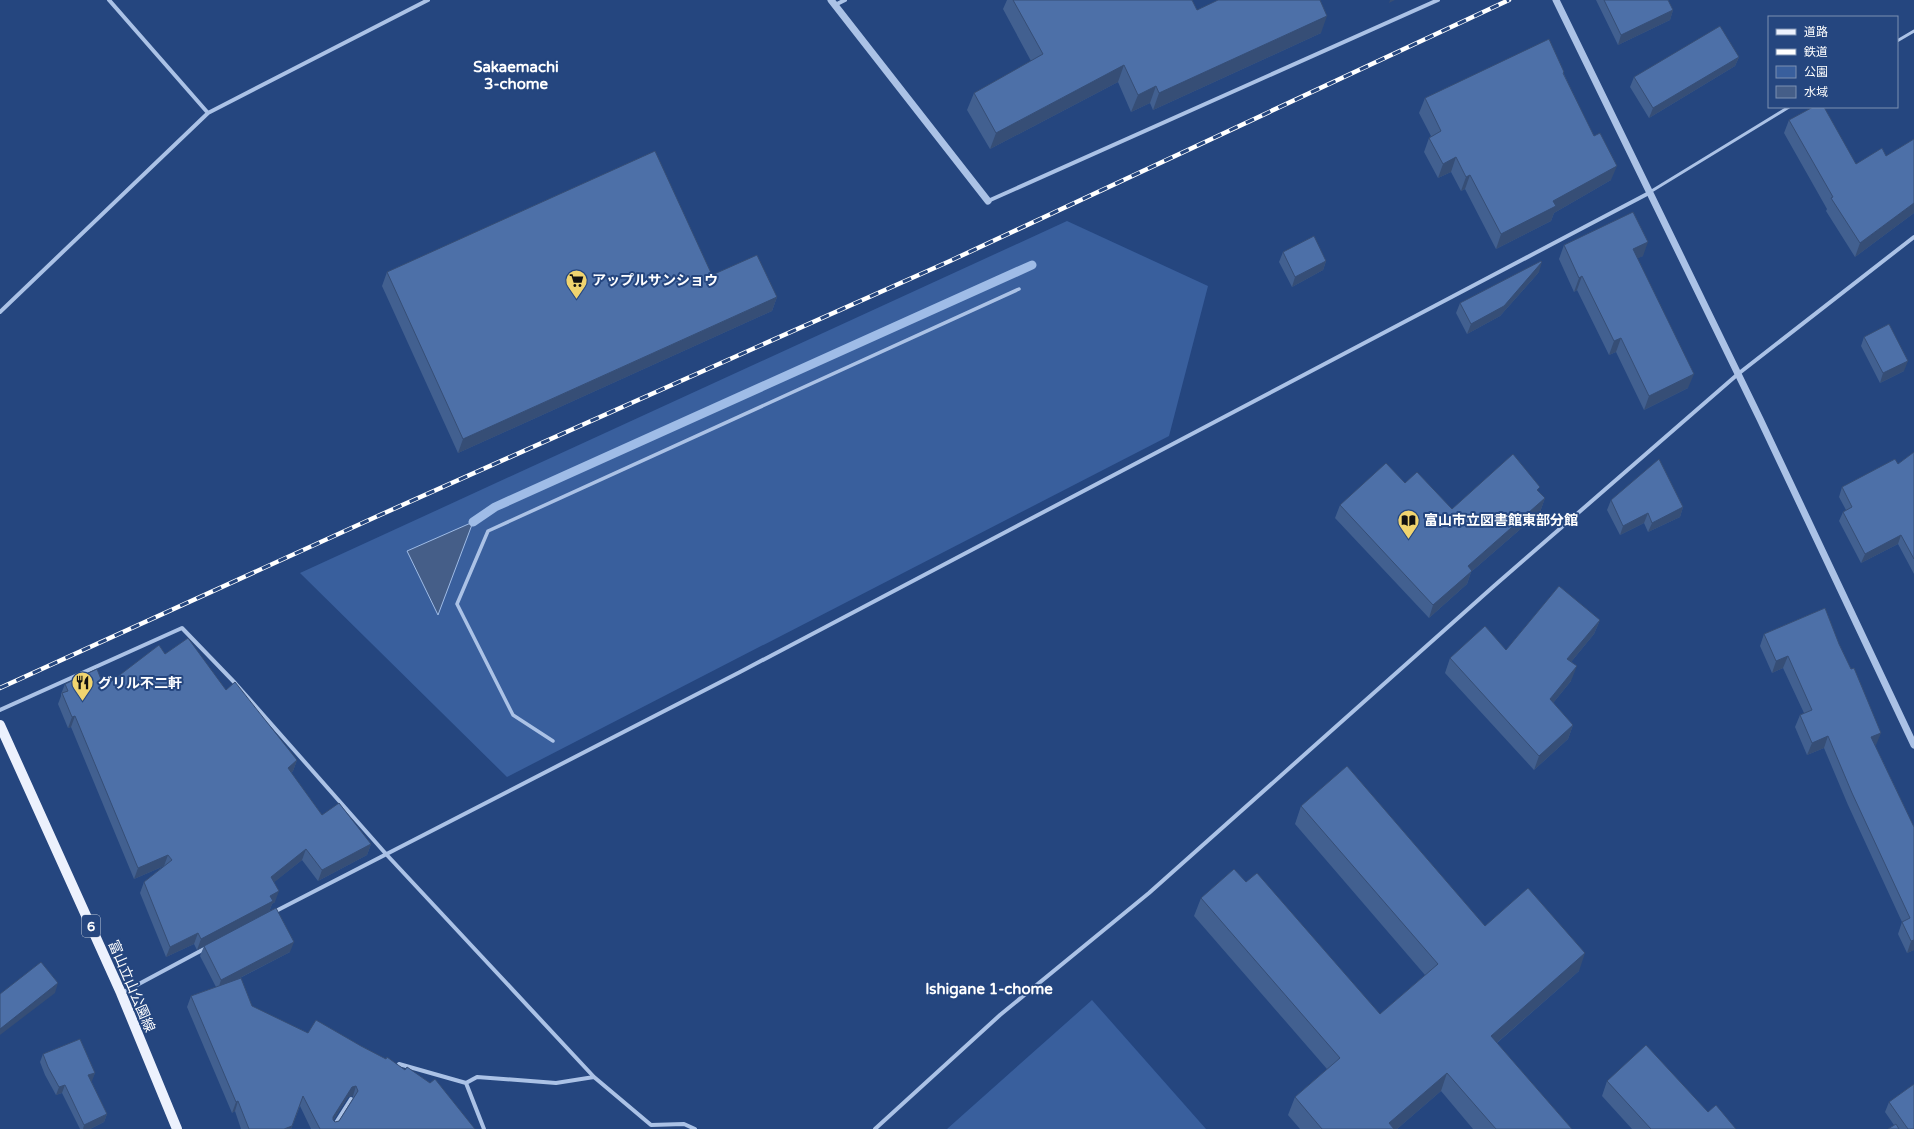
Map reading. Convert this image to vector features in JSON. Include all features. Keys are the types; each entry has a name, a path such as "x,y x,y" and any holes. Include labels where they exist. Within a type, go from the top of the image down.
{"main road":[{"name":"富山立山公園線","path":"0,725 121,993 177,1129"}],"street":[{"path":"109,0 208,113"},
{"path":"0,312 208,113 428,0"},
{"path":"845,0 832,3 988,201 1438,0"},
{"path":"1556,0 1738,374 1914,745"},
{"path":"267,916 740,672 1649,193"},
{"path":"875,1129 1000,1015 1149,893 1500,580 1738,374 1914,237"},
{"path":"553,741 513,715 457,604 488,531 1019,289"},
{"path":"0,710 182,628 235,683 386,854 594,1077 651,1125 684,1124 695,1129"},
{"path":"121,993 211,946"},
{"path":"399,1064 466,1083 477,1077 556,1083 594,1077"},
{"path":"466,1083 484,1129"},
{"path":"332,1129 352,1099"}],"lane":[{"path":"1898,40 1914,31"},
{"path":"1649,193 1786,108"}],"green space":[{"path":"1067,221 1208,286 1169,436 507,777 300,573"},
{"path":"1092,1000 1206,1129 947,1129"}],"water":[{"path":"473,522 438,615 407,551"}],"building":[{"path":"1013,0 1192,0 1197,10 1218,0 1320,0 1327,16 1159,93 1156,86 1138,95 1124,65 996,133 974,93 1043,54"},
{"path":"1604,0 1668,0 1673,10 1621,35"},
{"path":"1720,26 1739,57 1653,108 1634,77"},
{"path":"1549,39 1564,72 1563,73 1594,136 1600,133 1617,166 1553,201 1556,206 1501,234 1470,175 1466,177 1456,157 1443,164 1429,138 1441,131 1425,98"},
{"path":"1811,108 1825,108 1856,164 1882,148 1886,156 1914,139 1914,203 1860,243 1831,198 1833,197 1789,120"},
{"name":"アップルサンショウ","path":"655,151 712,275 757,255 777,297 463,439 387,272"},
{"path":"1633,212 1648,242 1633,249 1694,374 1649,396 1621,338 1614,341 1582,276 1579,278 1564,245"},
{"path":"1314,236 1326,261 1295,277 1283,252"},
{"path":"1541,261 1542,262 1504,306 1471,324 1460,303"},
{"path":"1889,324 1908,361 1883,373 1864,337"},
{"path":"1914,452 1914,559 1901,535 1865,554 1843,512 1852,507 1842,487 1895,459 1898,464"},
{"path":"1513,454 1540,487 1537,490 1545,498 1468,566 1472,571 1433,605 1340,505 1386,463 1405,483 1417,472 1452,509"},
{"path":"1659,459 1683,507 1652,523 1648,513 1623,526 1611,500"},
{"path":"1559,586 1600,620 1567,659 1577,666 1550,699 1573,725 1539,756 1450,658 1485,626 1506,650"},
{"path":"1825,608 1839,644 1851,669 1854,668 1881,733 1871,737 1914,827 1914,940 1911,941 1902,922 1910,918 1852,793 1828,736 1812,743 1800,715 1812,710 1788,656 1776,661 1764,634"},
{"path":"188,638 226,690 235,682 297,760 288,768 322,815 339,803 371,844 322,870 306,849 271,877 279,891 270,896 273,901 201,939 198,933 170,947 144,882 172,860 168,855 138,868 75,716 72,717 62,693 68,691 65,684 97,669 104,687 159,645 165,654"},
{"path":"1347,766 1485,926 1528,888 1585,953 1491,1036 1572,1129 1496,1129 1447,1073 1389,1123 1394,1129 1322,1129 1295,1097 1340,1058 1201,898 1234,869 1246,882 1257,873 1380,1014 1438,964 1301,806"},
{"path":"276,908 294,942 221,980 204,946"},
{"path":"41,962 58,983 0,1029 0,994"},
{"path":"241,978 252,1006 308,1033 316,1020 361,1046 386,1059 387,1057 405,1070 407,1067 430,1083 435,1079 475,1129 320,1129 303,1096 292,1126 284,1129 249,1129 191,996","holes":["356,1086 358,1091 339,1121 335,1122 333,1117 352,1087"]},
{"path":"80,1039 95,1073 88,1075 107,1114 84,1125 65,1085 59,1087 43,1054"},
{"path":"1646,1045 1708,1112 1716,1105 1736,1129 1651,1129 1607,1081"},
{"path":"1914,1084 1914,1129 1908,1129 1889,1102"},
{"path":"1896,1124 1899,1129 1888,1129"}],"waterway":[{"path":"473,522 495,507 1032,265"}],"railway":[{"path":"0,688 380,515 950,261 1509,0"}],"place":[{"name":"アップルサンショウ","path":"577,300"},
{"name":"富山市立図書館東部分館","path":"1409,540"},
{"name":"グリル不二軒","path":"82,702"}],"district":[{"name":"Sakaemachi 3-chome","path":"516,76"},
{"name":"Ishigane 1-chome","path":"989,989"}]}
